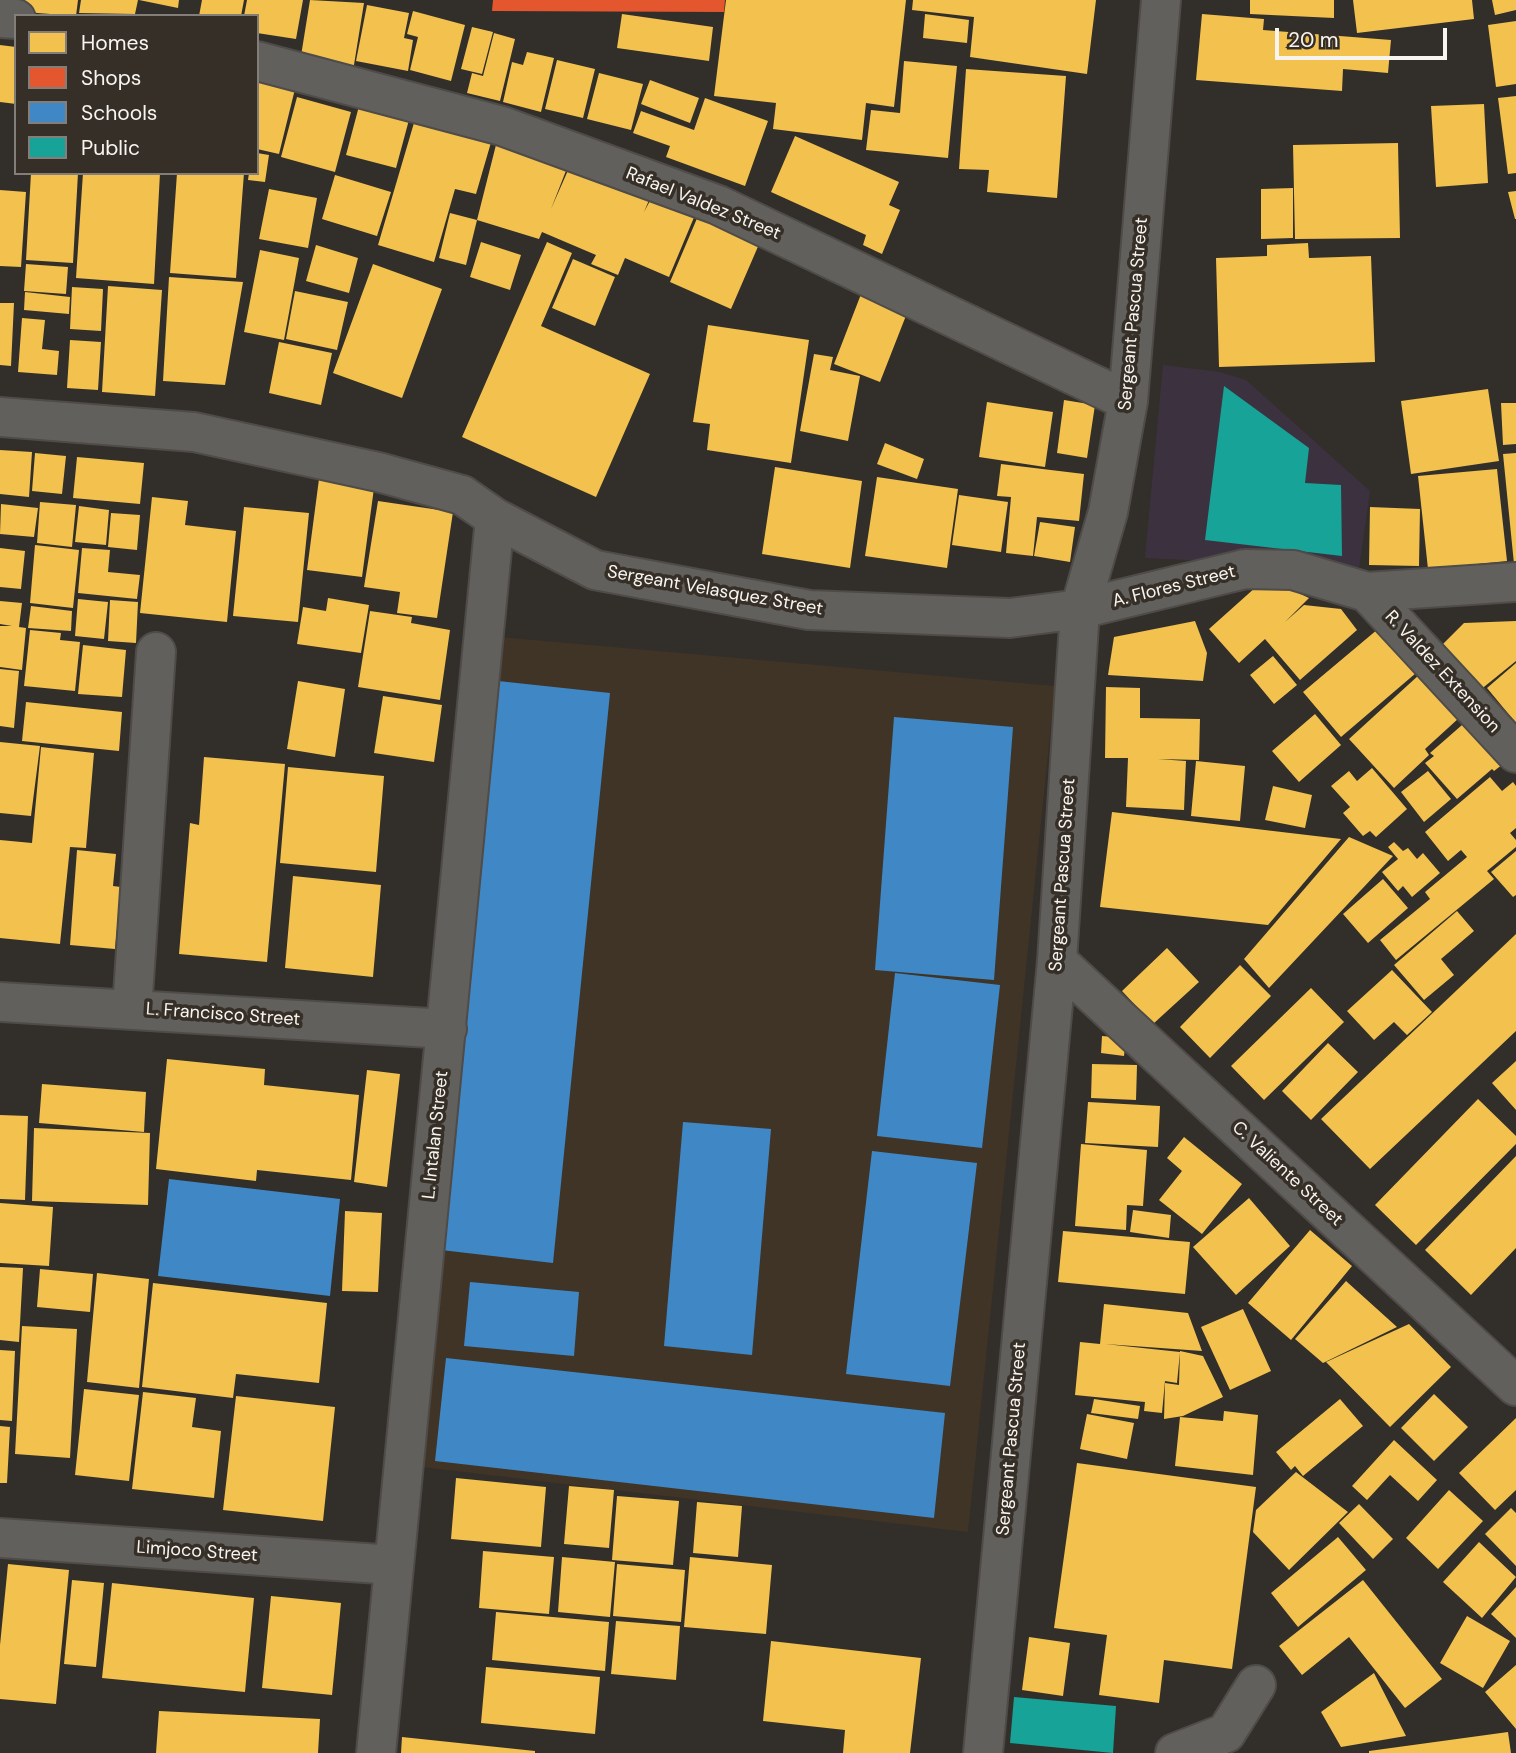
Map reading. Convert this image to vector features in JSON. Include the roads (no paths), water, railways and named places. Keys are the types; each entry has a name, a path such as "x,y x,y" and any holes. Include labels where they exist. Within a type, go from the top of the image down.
{"street":[{"name":"Sergeant Pascua Street","path":"983,1753 1057,961 1080,609 1108,512 1128,401 1161,0"},
{"name":"Rafael Valdez Street","path":"259,62 502,126 718,205 1128,401"},
{"name":"Sergeant Velasquez Street","path":"0,417 194,432 378,472 462,495 495,518 595,570 809,610 1010,618 1080,609"},
{"name":"L. Intalan Street","path":"376,1753 495,518"},
{"name":"A. Flores Street","path":"1080,609 1245,569 1293,570 1367,592 1516,582"},
{"name":"R. Valdez Extension","path":"1367,592 1516,753"},
{"path":"132,1010 156,652"},
{"name":"C. Valiente Street","path":"1057,961 1516,1386"},
{"name":"L. Francisco Street","path":"0,1002 447,1029"},
{"name":"Limjoco Street","path":"0,1538 394,1565"},
{"path":"1175,1753 1226,1733 1256,1685"}]}
